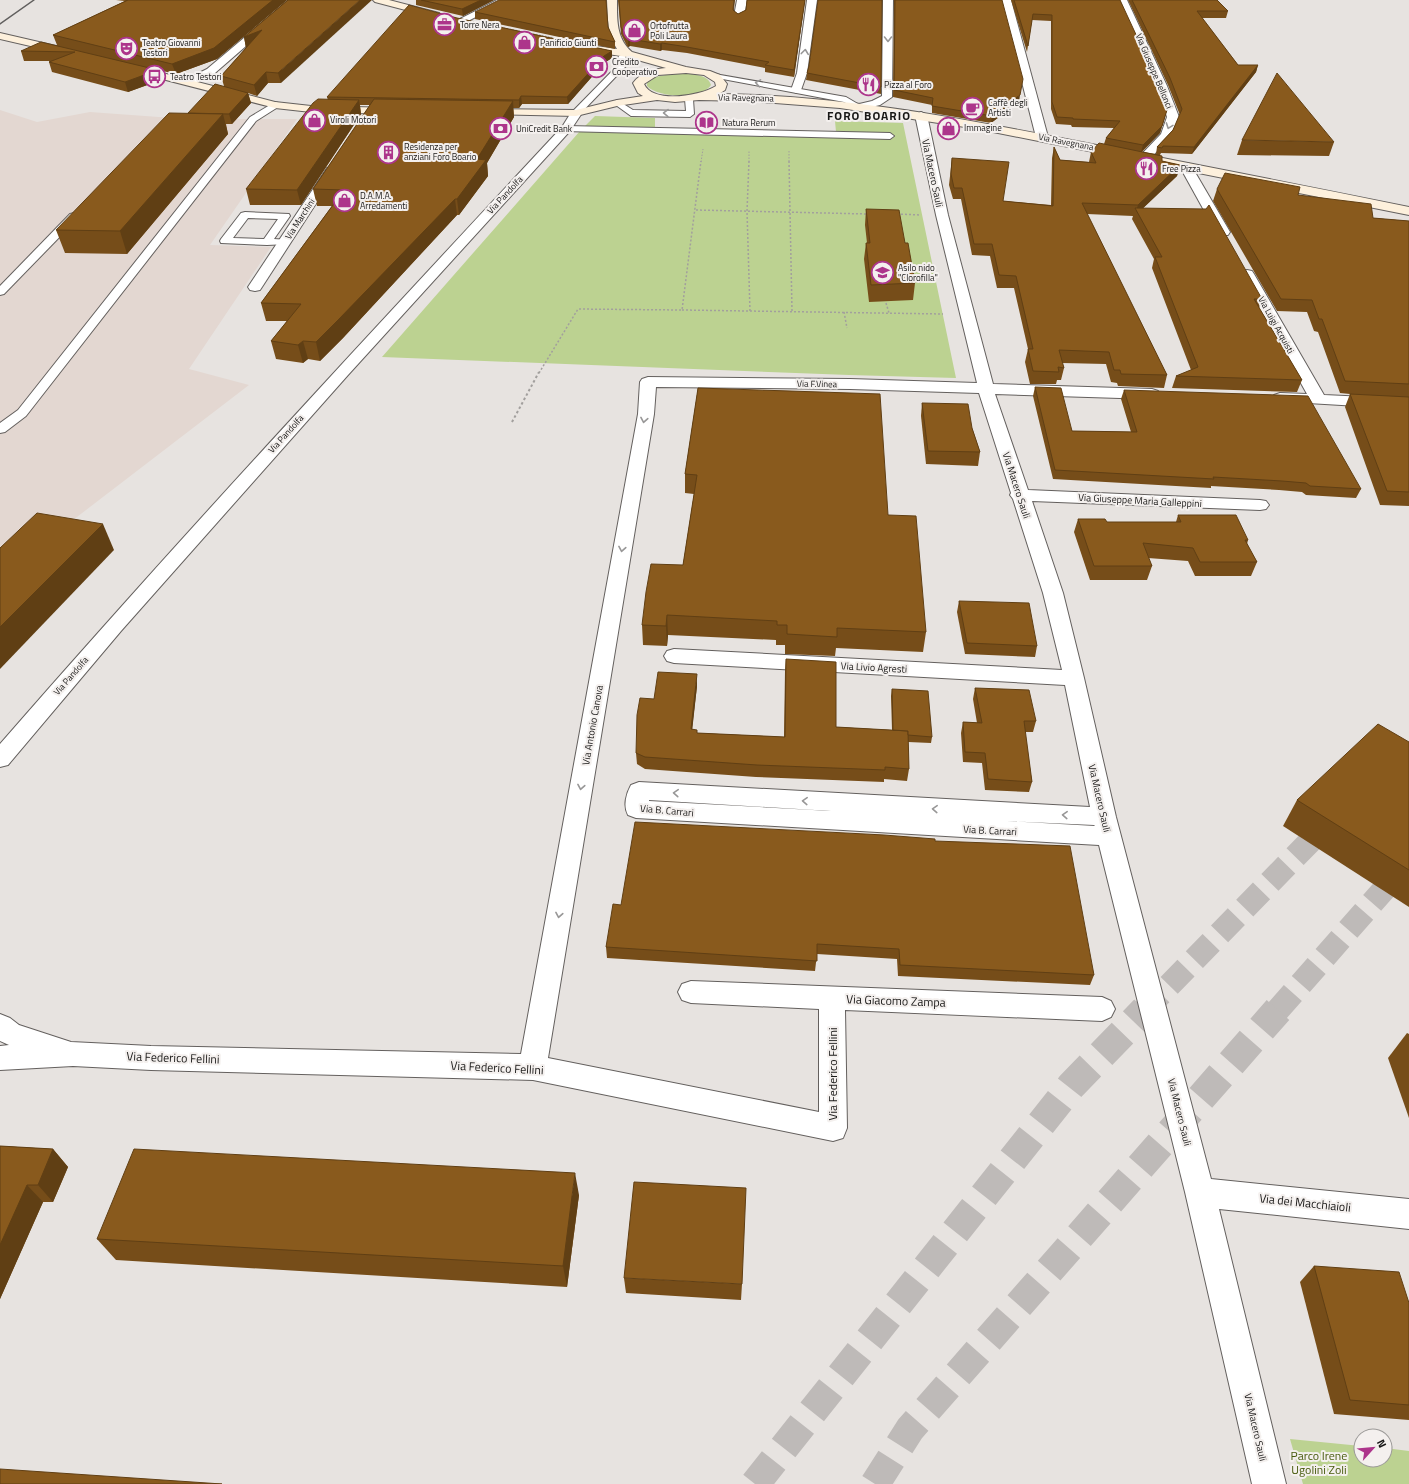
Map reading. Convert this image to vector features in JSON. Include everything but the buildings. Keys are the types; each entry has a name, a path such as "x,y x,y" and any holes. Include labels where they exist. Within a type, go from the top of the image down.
{"main road":[{"path":"378,0 476,24"},
{"path":"612,0 613,29 616,42 625,56 645,66 653,74"},
{"path":"591,48 603,41 613,29"},
{"path":"0,36 74,54"},
{"path":"475,112 576,113 617,103 658,97 689,99 702,97 717,92 722,84 721,81 712,75 576,45"},
{"path":"120,65 275,105 310,109 408,111"},
{"path":"658,97 645,93 638,86 641,79 653,74 686,70"},
{"name":"Via Ravegnana","path":"722,84 794,94 859,107 921,115 1409,211"},
{"name":"Via Ravegnana","path":"702,97 794,94"}],"street":[{"path":"189,82 211,71 294,0"},
{"path":"453,19 504,0"},
{"path":"739,16 742,0"},
{"path":"794,94 802,74 812,0"},
{"path":"859,107 876,103 887,97 888,0"},
{"path":"1006,0 1042,138"},
{"name":"Via Giuseppe Bellonci","path":"1122,0 1162,86 1173,117 1166,135 1144,158"},
{"path":"363,124 372,110"},
{"name":"Via Pandolfa","path":"0,759 114,626 331,384 566,129 576,113"},
{"name":"Via Macero Sauli","path":"921,115 942,215 986,390 1053,593 1074,678 1106,826 1200,1192 1269,1484"},
{"name":"Via Marchini","path":"255,287 337,163"},
{"path":"1186,167 1229,242"},
{"name":"Via Luigi Acquisti","path":"1240,262 1318,399"},
{"name":"Via F.Vinea","path":"648,382 850,384 986,390 1168,395"},
{"name":"Via Antonio Canova","path":"533,1067 644,422 648,382"},
{"path":"1262,398 1318,399 1409,404"},
{"name":"Via Giuseppe Maria Galleppini","path":"1020,495 1260,506"},
{"name":"Via Livio Agresti","path":"674,656 1074,678"},
{"name":"Via B. Carrari","path":"639,791 939,809 1106,826 636,809 639,791"},
{"name":"Via Giacomo Zampa","path":"691,992 1102,1009"},
{"name":"Via Federico Fellini","path":"0,1058 73,1054 151,1058 533,1067 833,1128 832,998"},
{"name":"Via Federico Fellini","path":"0,1026 11,1034 73,1054"},
{"name":"Via dei Macchiaioli","path":"1200,1192 1409,1214"}],"lane":[{"path":"576,113 624,63 625,56"},
{"path":"712,75 794,94"},
{"path":"617,103 631,113 690,114 689,99"},
{"path":"0,429 22,413 244,129 253,119 275,105"},
{"path":"230,129 244,129"},
{"path":"566,129 890,136"},
{"path":"0,292 82,208"},
{"path":"267,242 285,216 245,215 225,241 253,242 267,242 284,242"}],"path":[{"path":"682,310 696,210 704,133"},
{"path":"750,134 747,211 750,311"},
{"path":"789,135 792,311"},
{"path":"696,210 868,214"},
{"path":"891,214 942,215"},
{"path":"886,303 888,313"},
{"path":"512,422 544,363 578,309 943,314"},
{"path":"844,312 847,328"}],"shaded area":[{"path":"0,110 37,122 90,112 186,119 297,119 210,245 271,247 189,369 249,385 0,576"}],"green space":[{"path":"678,73 702,76 709,81 711,85 706,90 699,93 680,96 660,93 647,86 647,83 654,77"},
{"path":"595,116 655,118 655,128 711,129 712,131 775,130 836,132 835,121 903,123 956,378 382,357 580,131"},
{"name":"Parco Irene Ugolini Zoli","path":"1290,1439 1353,1445 1353,1468 1393,1468 1393,1449 1409,1451 1409,1484 1303,1484"}],"tunnel":[{"path":"1144,1011 1330,821"},
{"path":"1277,1011 1409,861"},
{"path":"755,1484 1071,1086 1145,1010"},
{"path":"875,1484 910,1429 1278,1010"}],"railway":[{"path":"0,24 34,0"}],"place":[{"name":"Torre Nera","path":"444,25"},
{"name":"Ortofrutta Poli Laura","path":"634,31"},
{"name":"Panificio Giunti","path":"524,43"},
{"name":"Teatro Giovanni Testori","path":"126,48"},
{"name":"Credito Cooperativo","path":"596,67"},
{"name":"Teatro Testori","path":"154,77"},
{"name":"Pizza al Foro","path":"868,85"},
{"name":"Caffè degli Artisti","path":"972,108"},
{"name":"Viroli Motori","path":"314,120"},
{"name":"Natura Rerum","path":"707,123"},
{"name":"Immagine","path":"948,128"},
{"name":"UniCredit Bank","path":"500,129"},
{"name":"Residenza per anziani Foro Boario","path":"388,152"},
{"name":"Free Pizza","path":"1147,169"},
{"name":"D.A.M.A. Arredamenti","path":"344,201"},
{"name":"Asilo nido \"Clorofilla\"","path":"883,273"}],"district":[{"name":"FORO BOARIO","path":"869,116"}]}
